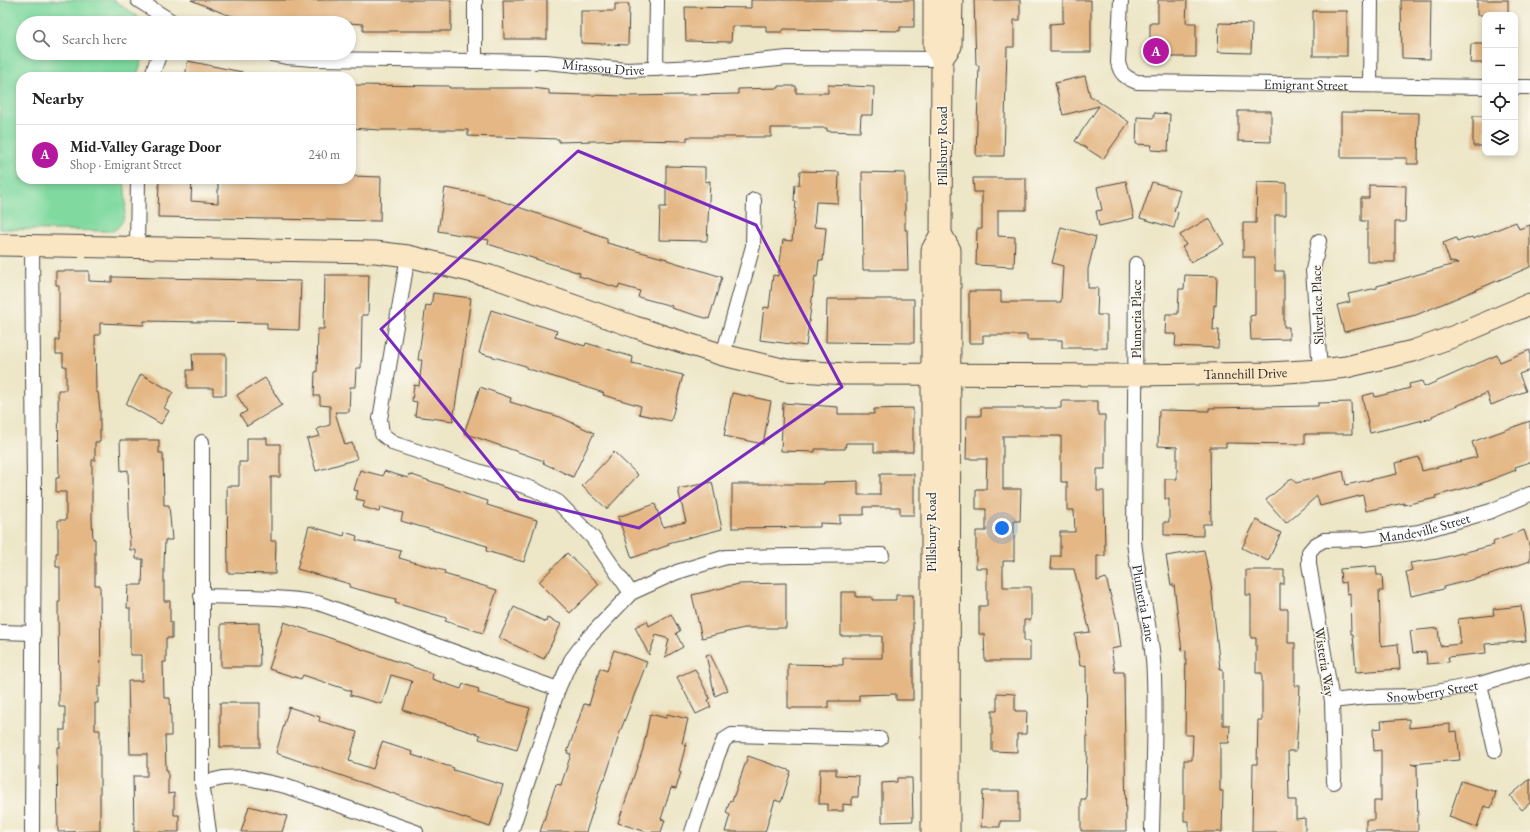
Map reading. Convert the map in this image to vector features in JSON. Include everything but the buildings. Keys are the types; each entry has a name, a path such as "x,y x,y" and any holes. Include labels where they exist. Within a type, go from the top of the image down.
{"street":[{"path":"138,0 163,16"},
{"path":"475,0 476,61"},
{"path":"656,69 657,0"},
{"name":"Pillsbury Road","path":"932,832 941,374 950,250 942,234 942,59 934,46 934,0"},
{"path":"942,59 952,46 952,0"},
{"name":"Emigrant Street","path":"1121,0 1118,62 1120,70 1127,78 1137,82 1482,87"},
{"path":"1370,85 1371,0"},
{"name":"Mirassou Drive","path":"356,60 546,62 627,70 698,67 788,58 942,59"},
{"path":"153,72 157,60"},
{"path":"1518,87 1530,88"},
{"path":"137,248 138,184"},
{"path":"723,355 753,246 754,200"},
{"name":"Silverlace Place","path":"1319,241 1313,270 1320,370"},
{"name":"Tannehill Drive","path":"0,245 375,252 408,256 490,276 635,327 723,355 786,370 845,374 1136,375 1270,373 1320,370 1346,367 1413,351 1455,336 1530,304"},
{"path":"32,245 34,481 32,832"},
{"path":"408,256 380,419 382,434 395,444 533,489 558,502 593,538 631,593"},
{"name":"Plumeria Place","path":"1136,264 1136,375"},
{"name":"Pillsbury Road","path":"941,374 949,832"},
{"name":"Plumeria Lane","path":"1136,375 1134,540 1136,568 1147,614 1154,676 1152,832"},
{"path":"202,442 202,783 209,832"},
{"name":"Mandeville Street","path":"1315,545 1324,540 1366,539 1419,532 1490,511 1530,494"},
{"name":"Wisteria Way","path":"1315,545 1309,552 1309,564 1332,701 1334,782"},
{"path":"511,832 558,688 571,660 586,640 631,593 677,572 726,557 882,555"},
{"path":"201,596 291,598 318,603 558,688"},
{"path":"0,632 32,633"},
{"name":"Snowberry Street","path":"1332,701 1367,697 1413,696 1480,684 1530,669"},
{"path":"1480,684 1494,750"},
{"path":"692,832 718,754 724,740 732,735 880,739"},
{"path":"202,783 223,778 243,777 285,786 416,832"}],"highlighted area":[{"path":"578,151 756,225 842,387 639,528 519,499 381,329"}],"green space":[{"path":"0,0 114,0 136,16 16,16 16,60 142,60 138,72 16,72 16,184 124,184 126,208 122,222 112,231 0,229"}],"place":[{"name":"Mid-Valley Garage Door","path":"1156,51"}]}
